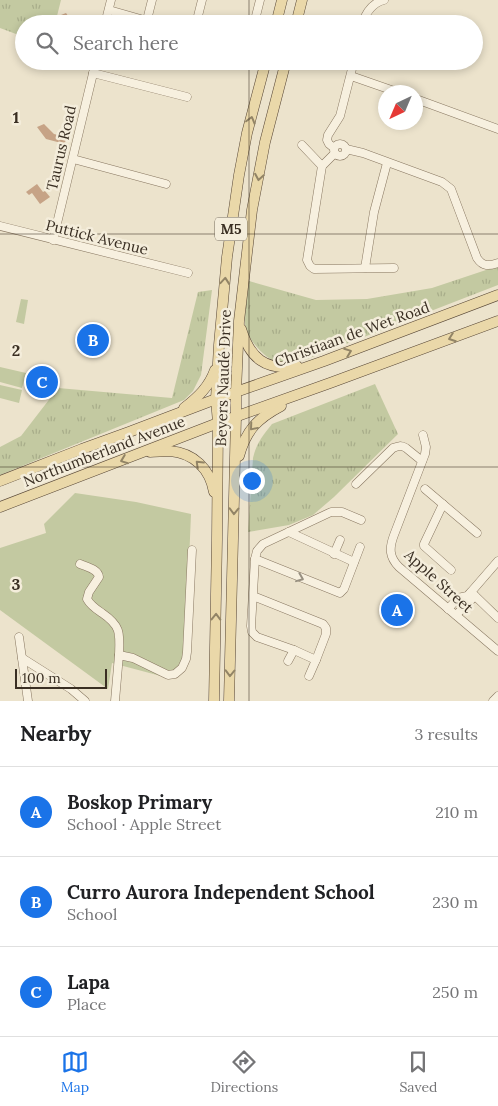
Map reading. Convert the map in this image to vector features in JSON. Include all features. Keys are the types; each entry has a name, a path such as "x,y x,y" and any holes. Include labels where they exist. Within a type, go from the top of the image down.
{"main road":[{"path":"278,15 282,0"},
{"path":"298,15 302,0"},
{"name":"Beyers Naudé Drive","path":"214,701 218,422 216,399 218,360 227,257 239,175 247,133 264,70"},
{"name":"Beyers Naudé Drive","path":"229,701 239,321 254,201 265,142 284,70"},
{"name":"Christiaan de Wet Road","path":"216,399 324,361 498,295"},
{"path":"239,321 251,352 269,365 284,368 324,361"},
{"path":"218,422 498,321"},
{"path":"168,418 184,408 203,392 213,376 218,360"},
{"path":"234,476 243,442 250,430 268,412 308,391"},
{"name":"Northumberland Avenue","path":"0,481 216,399"},
{"name":"Northumberland Avenue","path":"0,507 218,422"},
{"path":"144,452 170,452 195,459 206,471 213,486 217,508"}],"street":[{"path":"108,15 111,0"},
{"path":"148,15 152,0"},
{"path":"198,15 202,0"},
{"path":"256,15 260,0"},
{"path":"366,15 373,5 384,0"},
{"path":"109,10 128,15"},
{"name":"Taurus Road","path":"53,240 94,70"},
{"path":"352,70 340,116 331,129 338,139 339,148 322,166 307,260 308,264 314,269 394,268"},
{"path":"93,73 187,96"},
{"path":"351,76 378,85"},
{"path":"423,102 498,129"},
{"path":"302,145 322,166"},
{"path":"339,148 363,153 442,182 448,186 451,189 479,262 485,266 498,263"},
{"path":"72,159 166,184"},
{"path":"365,268 374,212 388,163"},
{"name":"Puttick Avenue","path":"0,226 188,273"},
{"name":"Apple Street","path":"422,435 426,451 390,546 390,552 394,562 399,567 498,651"},
{"path":"356,484 397,446 404,446 422,461"},
{"path":"425,489 477,533"},
{"path":"443,504 424,546 450,570"},
{"path":"316,660 252,632 255,559 263,544 331,512 342,512 361,520"},
{"path":"289,532 354,562"},
{"path":"334,554 340,540"},
{"path":"255,559 340,593 344,589 360,547"},
{"path":"119,655 133,658 168,675 174,674 182,668 187,652 192,550"},
{"path":"456,615 498,561"},
{"path":"80,564 98,573 99,577 89,592 87,599 92,606 117,627 120,637 115,701"},
{"path":"448,608 458,598 473,594"},
{"path":"473,594 498,618"},
{"path":"253,596 323,624 326,628 326,634 309,676"},
{"path":"19,637 28,701"},
{"path":"288,661 294,650"},
{"path":"22,658 71,689 85,701"},
{"path":"493,701 498,696"}],"green space":[{"path":"0,0 61,0 57,15 15,15 15,34 0,28"},
{"path":"498,266 498,285 307,359 283,363 275,361 258,348 246,330 245,314 249,281 316,300 367,299 432,288"},
{"path":"212,290 201,375 193,391 184,400 0,475 0,447 21,436 58,388 172,398 198,292"},
{"path":"21,299 28,300 24,324 16,322"},
{"path":"0,367 26,373 22,388 0,382"},
{"path":"375,384 398,434 313,515 289,525 248,532 253,458 260,440 272,424"},
{"path":"0,385 22,390 19,403 0,398"},
{"path":"75,493 136,502 191,514 185,658 172,679 112,663 108,689 0,610 0,548 46,533 44,524"}],"building":[{"path":"44,124 54,134 66,137 65,144 46,139 37,127"},
{"path":"37,184 50,197 40,204 32,193 29,195 26,192"},
{"path":"47,377 48,385 37,387 35,379"}],"place":[{"name":"Curro Aurora Independent School","path":"93,340"},
{"name":"Lapa","path":"42,382"},
{"name":"Boskop Primary","path":"397,610"}]}
